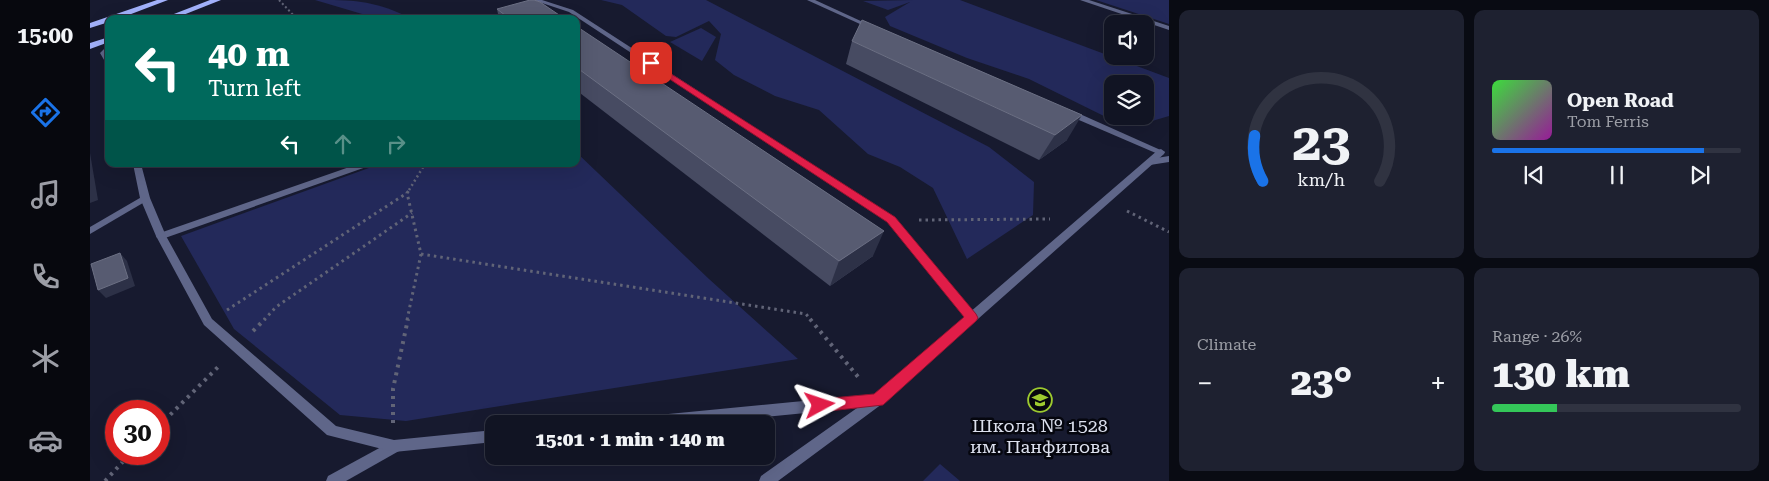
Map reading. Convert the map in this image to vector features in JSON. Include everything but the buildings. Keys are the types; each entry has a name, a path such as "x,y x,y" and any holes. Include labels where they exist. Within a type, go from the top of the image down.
{"main road":[{"path":"121,15 164,0"},
{"path":"176,15 217,0"},
{"path":"90,26 105,20"},
{"path":"90,46 105,40"}],"street":[{"path":"536,0 571,11 577,15"},
{"path":"810,0 882,32"},
{"path":"1083,0 1169,28"},
{"path":"580,17 891,220 972,318"},
{"path":"1062,110 1165,156"},
{"path":"766,481 878,400 1150,162 1165,156"},
{"path":"138,167 145,198 161,236 208,322 332,431 394,446 485,437"},
{"path":"161,236 357,167"},
{"path":"90,231 145,198"},
{"path":"721,415 878,400"},
{"path":"332,481 394,446"}],"path":[{"path":"279,0 293,15"},
{"path":"208,322 407,193 423,167"},
{"path":"394,446 393,389 421,254 407,193"},
{"path":"1106,200 1169,232"},
{"path":"170,415 276,307 412,212"},
{"path":"891,220 1085,218"},
{"path":"421,254 806,314 878,400"},
{"path":"105,481 120,465"}],"shaded area":[{"path":"315,0 361,2 404,15 366,15"},
{"path":"601,0 706,0 989,147 1034,182 1033,215 967,259 933,188 900,167 868,154 819,110 775,96 734,75 715,60 721,34 709,21 676,37 666,36 622,5"},
{"path":"960,0 1104,54 1104,65 1134,65 1169,78 1169,116 1154,120 1154,75 1104,75 1104,116 1029,79 967,58 890,26 885,17 910,2 888,10 863,1"},
{"path":"1096,0 1169,0 1169,24 1154,19 1154,15 1142,15"},
{"path":"701,28 716,37 702,61 670,42"},
{"path":"580,156 709,279 798,359 406,421 340,415 234,329 181,236 372,167 580,167"},
{"path":"940,464 960,481 923,481"}],"place":[{"name":"Школа № 1528 им. Панфилова","path":"1040,400"}],"route":[{"path":"651,63 891,220 972,318 878,400 820,405"}]}
